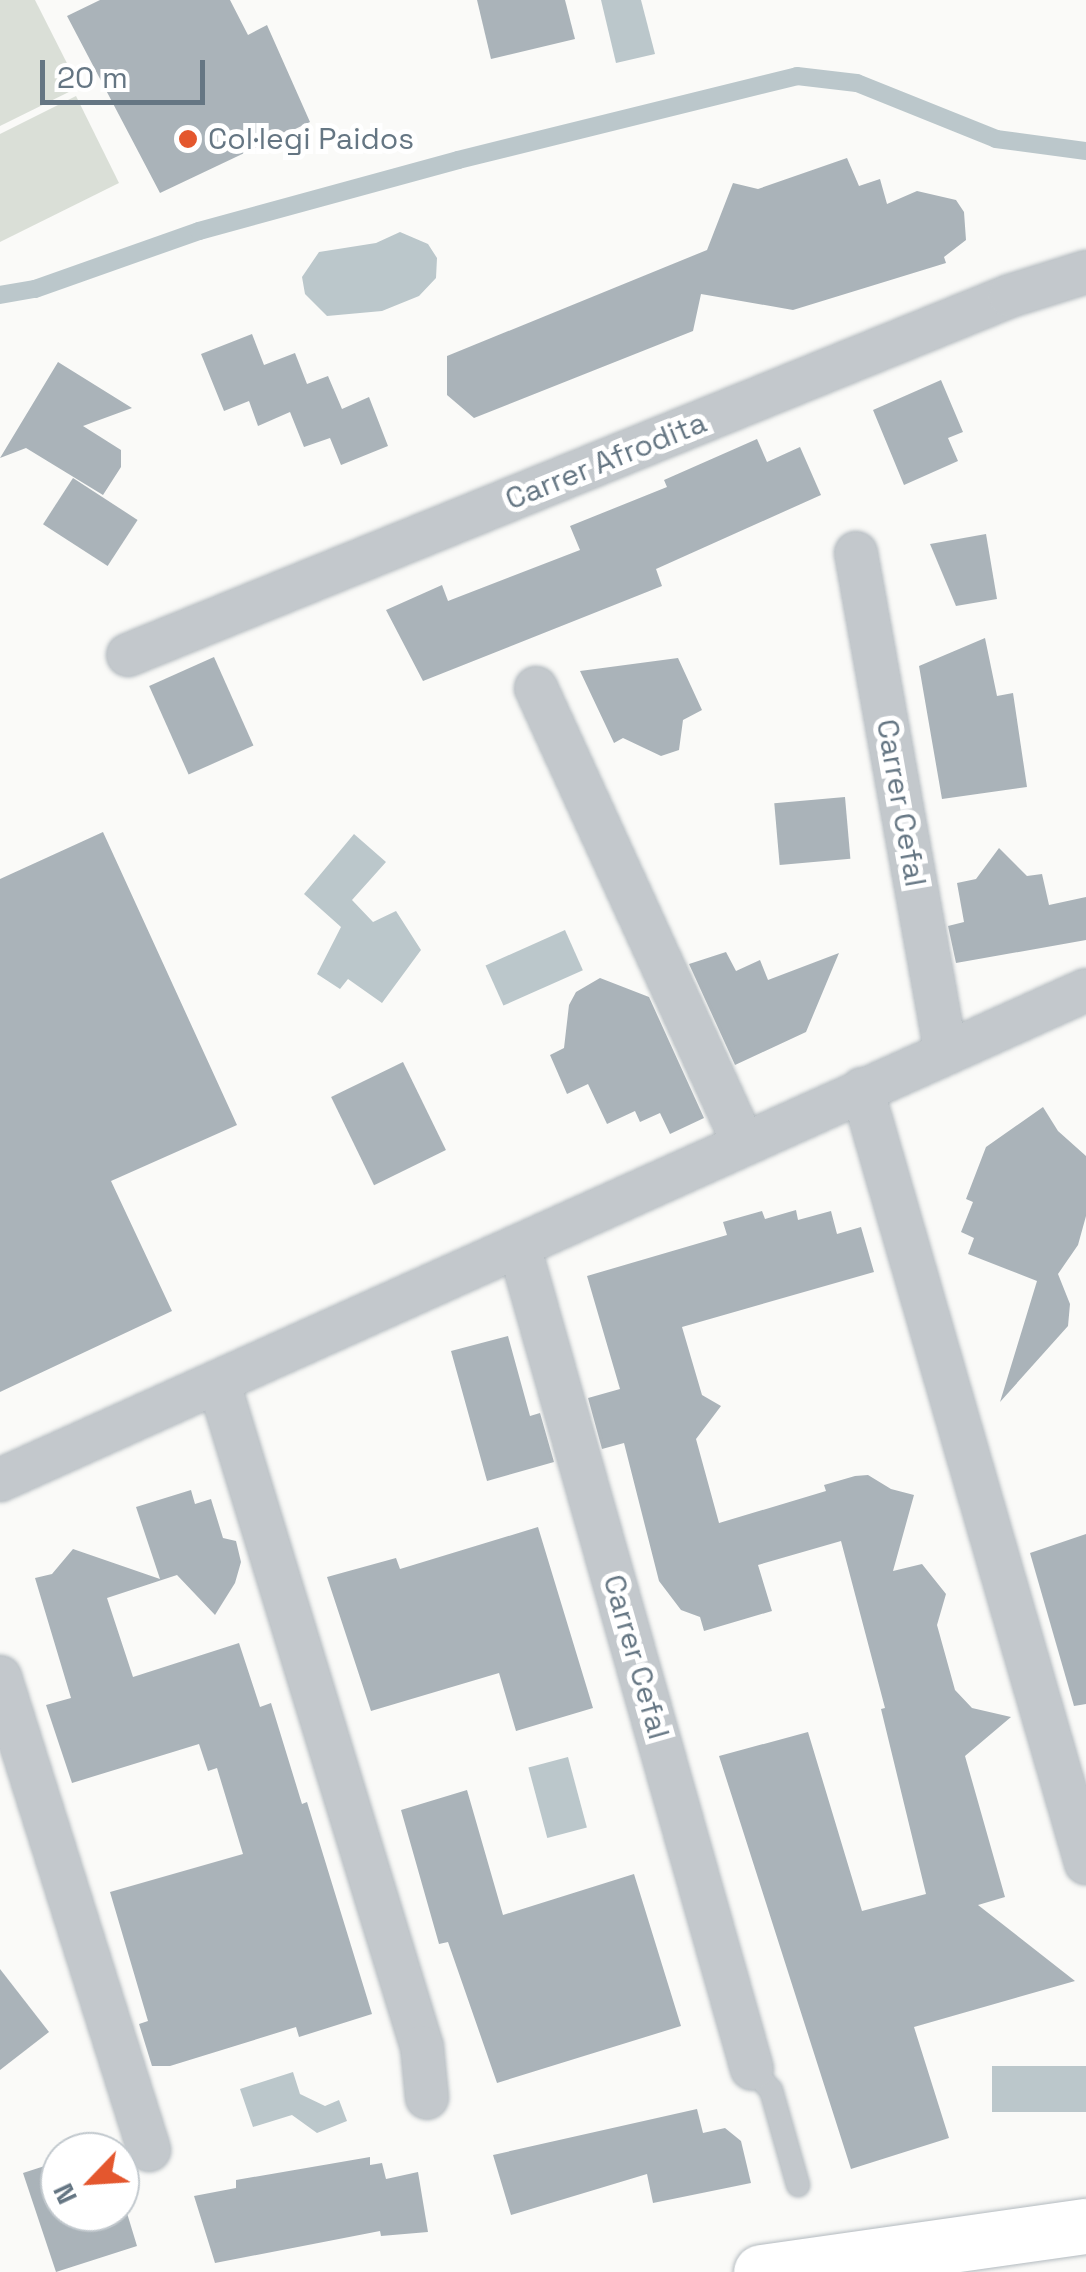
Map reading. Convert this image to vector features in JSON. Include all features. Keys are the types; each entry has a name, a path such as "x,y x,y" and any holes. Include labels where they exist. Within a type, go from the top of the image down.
{"street":[{"name":"Carrer Afrodita","path":"128,655 1010,296 1086,272"},
{"name":"Carrer Cefal","path":"856,553 946,1053"},
{"path":"536,688 742,1144"},
{"path":"0,1480 1086,990"},
{"path":"862,1090 1086,1863"},
{"name":"Carrer Cefal","path":"520,1246 752,2069"},
{"path":"219,1384 422,2047 427,2098"},
{"path":"0,1676 149,2150"},
{"path":"761,2272 1086,2226"}],"lane":[{"path":"752,2069 771,2090 798,2185"}],"shaded area":[{"path":"0,0 35,0 79,87 0,126"},
{"path":"601,0 641,0 655,54 616,63"},
{"path":"76,96 119,183 0,242 0,134"},
{"path":"400,232 428,244 437,258 436,278 419,296 382,311 327,316 305,294 302,277 319,252 376,243"},
{"path":"354,834 386,862 352,900 373,922 396,911 421,950 382,1003 348,979 340,989 317,974 341,927 304,894"},
{"path":"565,930 583,970 503,1006 486,965"},
{"path":"568,1757 587,1828 547,1838 528,1768"},
{"path":"992,2066 1086,2066 1086,2112 992,2112"},
{"path":"293,2072 300,2094 325,2106 339,2100 347,2121 317,2133 292,2115 253,2127 240,2089"}],"building":[{"path":"100,0 230,0 248,35 267,25 310,122 160,193 67,16"},
{"path":"477,0 565,0 575,39 491,59"},
{"path":"847,158 859,186 880,179 887,204 917,191 956,200 964,212 966,240 944,257 946,263 793,310 701,294 693,331 474,418 447,395 447,356 707,250 733,183 758,189"},
{"path":"252,334 264,365 295,353 307,384 328,376 342,409 369,397 388,446 341,465 330,438 304,447 290,412 258,426 249,401 224,411 201,354"},
{"path":"58,362 132,408 83,426 121,450 121,467 103,495 26,448 0,458"},
{"path":"941,380 963,432 948,438 958,461 904,485 873,410"},
{"path":"757,439 767,462 800,447 821,495 656,569 662,586 423,681 386,610 442,585 448,601 580,550 570,526 667,487 664,480"},
{"path":"73,478 138,520 108,566 43,524"},
{"path":"986,534 997,599 956,606 930,544"},
{"path":"985,638 997,696 1013,693 1027,787 942,799 919,666"},
{"path":"214,657 253,746 189,774 149,686"},
{"path":"678,658 702,710 683,720 679,750 661,756 623,738 614,743 580,671"},
{"path":"845,797 850,859 780,865 774,803"},
{"path":"103,832 237,1125 111,1181 172,1311 0,1392 0,879"},
{"path":"999,848 1027,876 1042,874 1049,905 1086,897 1086,940 956,963 948,926 964,922 957,883 976,879"},
{"path":"726,952 736,971 760,960 768,980 839,953 806,1032 735,1065 689,964"},
{"path":"600,978 649,997 704,1118 670,1134 660,1113 640,1122 635,1111 607,1124 588,1084 567,1094 550,1055 564,1048 569,1005 576,992"},
{"path":"403,1062 446,1150 374,1185 331,1097"},
{"path":"1043,1107 1058,1131 1086,1156 1086,1216 1078,1245 1058,1274 1070,1304 1068,1326 1000,1402 1037,1281 968,1254 974,1238 961,1232 973,1202 966,1199 986,1147"},
{"path":"796,1210 798,1220 831,1211 837,1234 861,1227 874,1272 682,1327 702,1395 721,1406 696,1439 719,1523 826,1491 824,1485 855,1476 868,1475 891,1489 914,1495 893,1571 922,1564 946,1594 937,1625 955,1690 972,1708 1011,1717 965,1756 1005,1897 978,1905 1075,1981 914,2027 949,2138 851,2169 719,1756 808,1732 862,1911 926,1894 881,1709 885,1708 841,1541 758,1565 772,1611 704,1631 700,1617 681,1610 659,1581 624,1443 602,1449 588,1398 620,1389 587,1276 727,1235 723,1222 762,1211 765,1219"},
{"path":"508,1336 530,1416 540,1413 554,1462 487,1481 451,1351"},
{"path":"191,1490 195,1504 211,1499 223,1538 236,1541 241,1562 235,1583 215,1615 177,1575 107,1598 133,1677 239,1643 260,1707 271,1703 302,1804 307,1802 372,2014 299,2037 296,2027 170,2066 152,2066 139,2024 148,2021 110,1892 243,1854 217,1768 208,1771 199,1744 72,1783 46,1705 71,1698 35,1578 52,1574 73,1549 160,1579 136,1507"},
{"path":"538,1527 593,1708 516,1731 499,1673 371,1711 327,1577 396,1558 400,1569"},
{"path":"1086,1534 1086,1704 1074,1706 1030,1553"},
{"path":"467,1790 503,1915 634,1874 681,2026 497,2083 448,1942 439,1944 401,1810"},
{"path":"0,1969 49,2032 0,2070"},
{"path":"697,2109 703,2133 725,2128 741,2141 751,2183 653,2203 647,2174 511,2215 493,2155"},
{"path":"370,2157 370,2165 382,2163 386,2179 418,2172 428,2232 381,2236 380,2231 215,2263 194,2196 236,2188 236,2180"},
{"path":"40,2167 40,2224 23,2173"},
{"path":"43,2232 133,2232 137,2246 56,2272"}],"waterway":[{"path":"0,295 35,289 199,231 458,160 797,76 857,83 996,139 1086,151"}],"place":[{"name":"Col·legi Paidos","path":"188,139"}]}
